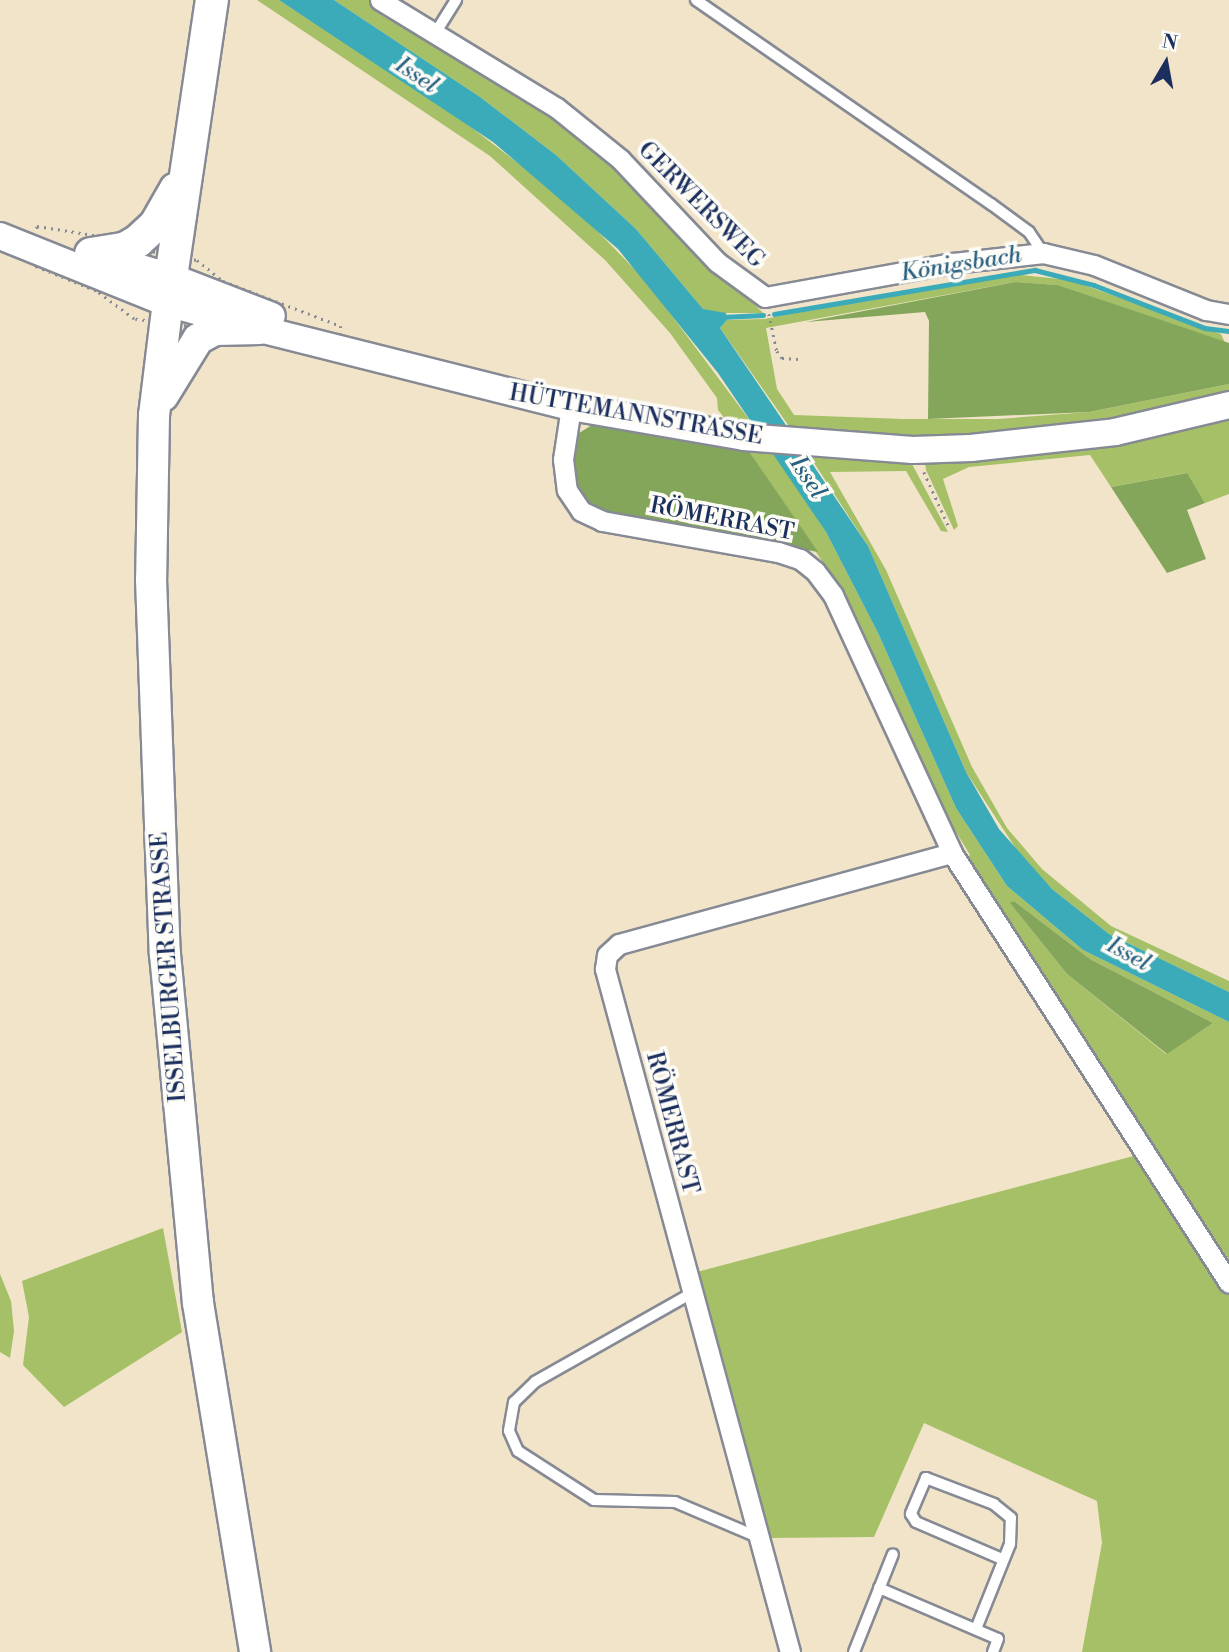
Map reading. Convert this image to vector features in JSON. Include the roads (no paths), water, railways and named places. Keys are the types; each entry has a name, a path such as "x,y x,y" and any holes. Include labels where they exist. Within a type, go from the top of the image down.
{"highway":[{"path":"169,290 212,0"},
{"path":"92,254 124,249 138,241 156,224 187,170"}],"main road":[{"path":"0,227 92,254 169,290"},
{"path":"0,236 169,290"},
{"name":"HÜTTEMANNSTRASSE","path":"169,290 260,329 379,356 571,407 744,437 831,446 914,450 1115,432 1229,405"},
{"name":"HÜTTEMANNSTRASSE","path":"169,290 379,356"},
{"name":"ISSELBURGER STRASSE","path":"169,290 154,415 151,579 165,954 198,1303 255,1652"},
{"path":"154,415 185,354 198,340 215,330 260,329"}],"street":[{"name":"GERWERSWEG","path":"380,0 436,32 585,129 620,159 717,262 765,297 953,262 1043,253 1094,265 1206,310 1229,314"},
{"name":"RÖMERRAST","path":"571,407 563,458 567,490 581,511 602,521 778,552 800,559 815,571 833,595 952,853 1229,1283"},
{"name":"RÖMERRAST","path":"790,1652 605,969 607,956 619,944 952,853"}],"lane":[{"path":"436,32 456,0"},
{"path":"696,0 991,204 1029,232 1043,253"},
{"path":"692,1293 535,1382 514,1402 509,1431 518,1451 594,1500 675,1502 758,1537"},
{"path":"975,1629 1010,1544 1011,1518 994,1504 926,1478 911,1514 916,1522 1002,1559"},
{"path":"853,1652 893,1554"},
{"path":"879,1588 998,1639 993,1652"}],"water":[{"name":"Issel","path":"279,0 334,0 480,97 556,155 636,229 703,309 726,313 727,320 720,328 868,546 966,772 999,829 1052,889 1109,934 1229,992 1229,1022 1083,950 1007,886 956,808 878,633 826,532 718,373 618,249 493,142"}],"waterway":[{"name":"Königsbach","path":"774,314 1035,270 1094,285 1205,328 1229,331"},
{"name":"Königsbach","path":"722,317 763,315"}]}
